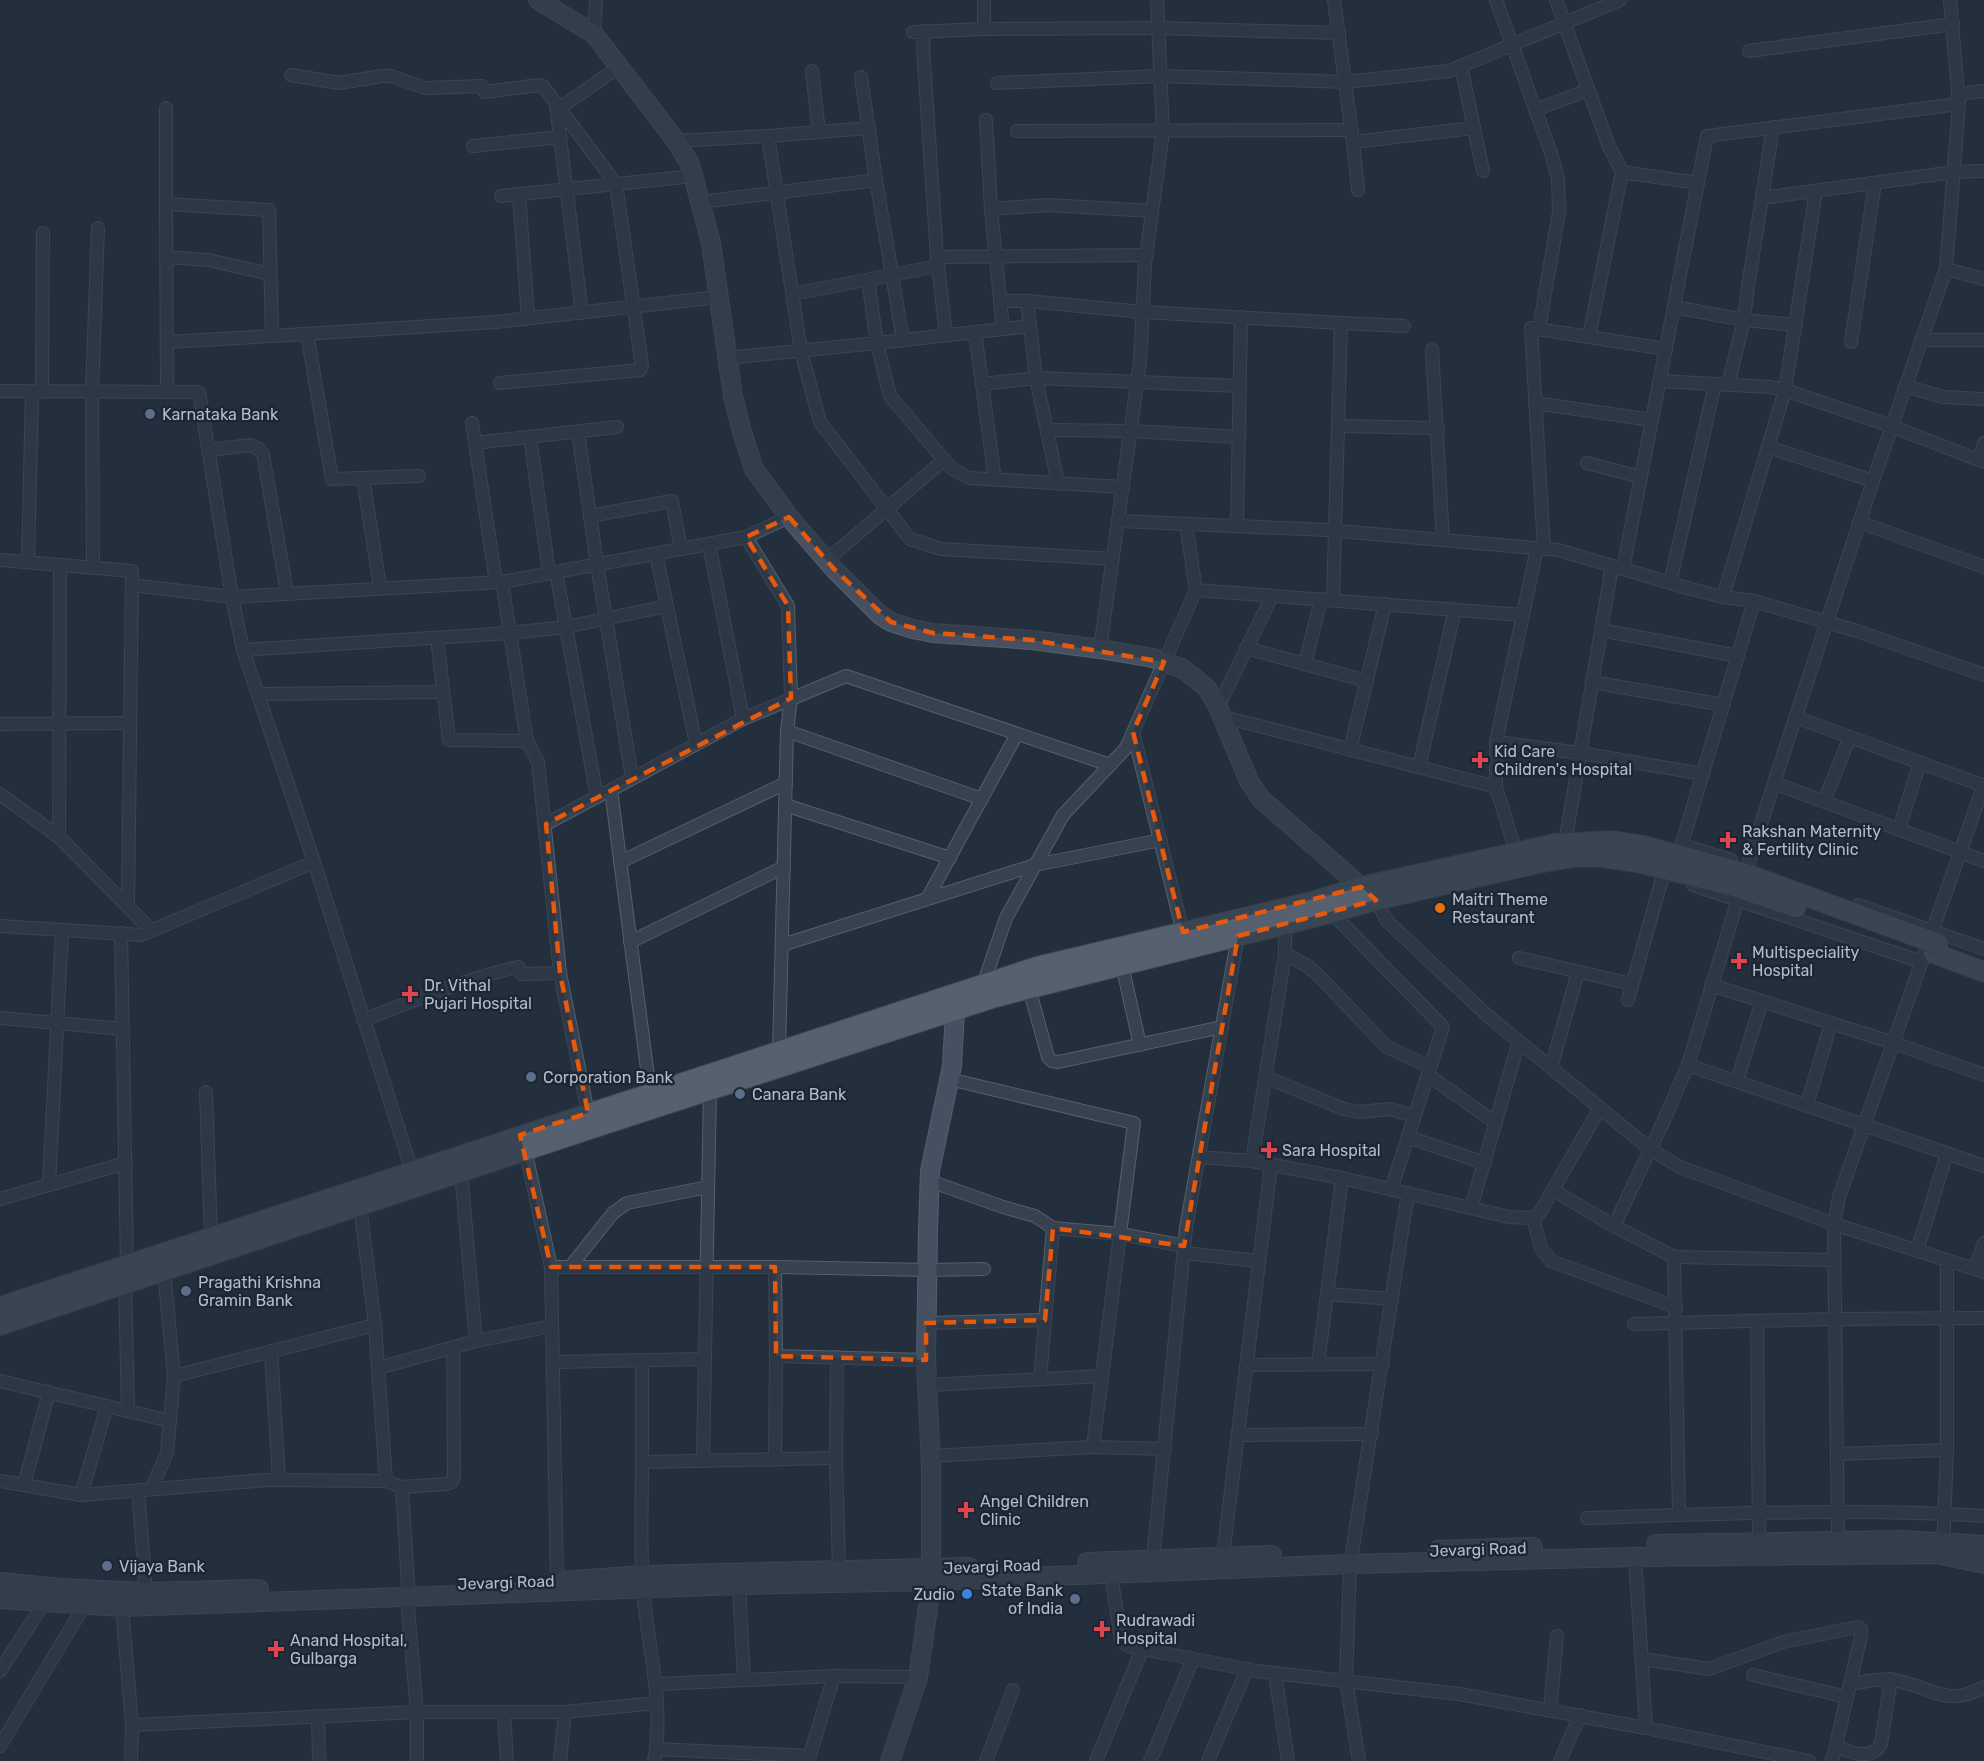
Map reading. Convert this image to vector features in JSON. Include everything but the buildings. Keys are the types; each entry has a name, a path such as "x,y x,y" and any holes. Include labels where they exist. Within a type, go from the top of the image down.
{"main road":[{"path":"538,0 596,37 676,141 690,164 711,243 737,414 754,469 789,517 827,560 880,615 891,622 913,629 933,633 1032,640 1100,649 1153,658 1183,669 1207,688 1221,712 1249,781 1261,799 1369,894"},
{"path":"0,1307 126,1274 164,1270 461,1172 588,1113 779,1051 952,1003 995,997 1331,912 1369,894 1516,852 1565,843 1612,841 1644,846 1672,861 1731,885 1909,939 1984,972"},
{"path":"0,1325 211,1237 412,1171 710,1090 952,1003 983,984 1036,967 1311,902 1369,894 1538,862 1573,857 1672,861"},
{"path":"1932,948 1984,962"},
{"path":"890,1761 918,1677 931,1574 926,1360 930,1181 952,1066 952,1003"},
{"name":"Jevargi Road","path":"0,1582 146,1593 407,1591 557,1581 643,1582 839,1570 931,1574 1109,1568 1153,1559 1223,1556 1351,1559 1467,1548 1838,1541 1943,1548 1984,1545"},
{"path":"1109,1568 1351,1559 1635,1557 1943,1548 1984,1564"},
{"path":"0,1599 122,1607 407,1591 643,1582 739,1585 931,1574"}],"street":[{"path":"596,0 596,37"},
{"path":"984,0 984,29"},
{"path":"1100,649 1131,431 1147,255 1163,132 1157,0"},
{"path":"1334,0 1353,136 1358,190"},
{"path":"1496,0 1555,167 1560,201 1539,329"},
{"path":"1556,0 1608,144 1622,172 1589,337"},
{"path":"997,83 1160,76 1346,82 1449,71 1620,0"},
{"path":"1748,866 1873,480 1946,269 1959,99 1950,0"},
{"path":"1749,51 1953,24"},
{"path":"946,335 937,261 923,47 919,31 1158,28 1339,33"},
{"path":"558,106 618,63"},
{"path":"1461,66 1484,171"},
{"path":"812,71 819,132"},
{"path":"291,75 339,83 391,76 425,88 482,86 485,92 539,85 546,89 616,184 642,366 640,370 500,383"},
{"path":"861,77 903,340"},
{"path":"1535,110 1588,90"},
{"path":"1565,843 1601,630 1641,477 1707,136 1959,99 1984,91"},
{"path":"558,106 582,313"},
{"path":"166,108 167,392"},
{"path":"986,120 991,209 1003,329"},
{"path":"676,141 868,128"},
{"path":"1017,131 1353,136 1474,128"},
{"path":"1670,583 1721,384 1744,320 1773,128"},
{"path":"768,136 801,351 820,422 910,539 941,549 1113,560"},
{"path":"473,146 560,137"},
{"path":"1762,198 1954,172 1984,171"},
{"path":"1622,172 1698,183"},
{"path":"501,196 694,176"},
{"path":"701,202 876,180"},
{"path":"1851,342 1875,183"},
{"path":"1723,597 1785,390 1816,191"},
{"path":"519,194 528,318"},
{"path":"166,204 269,210 272,336"},
{"path":"991,209 1048,205 1152,211"},
{"path":"93,568 92,391 98,228"},
{"path":"28,562 43,232"},
{"path":"793,294 892,275 937,261 996,256 1147,255"},
{"path":"166,257 208,260 270,274"},
{"path":"1946,269 1984,279"},
{"path":"868,280 878,343 890,396 951,468 969,478 1123,488"},
{"path":"166,342 528,318 719,297"},
{"path":"1000,302 1027,301 1143,312 1404,326"},
{"path":"1027,301 1036,378 1058,483"},
{"path":"1674,307 1744,320 1796,325"},
{"path":"1237,526 1241,317"},
{"path":"1305,664 1327,600 1336,531 1341,323"},
{"path":"727,358 1030,326"},
{"path":"1516,852 1496,787 1496,742 1523,615 1541,548 1531,328 1666,349"},
{"path":"975,332 995,480"},
{"path":"307,334 332,479 419,476"},
{"path":"1921,340 1984,340"},
{"path":"1432,350 1443,540"},
{"path":"982,384 1036,378 1240,386"},
{"path":"1660,381 1785,390 1891,426 1982,461 1984,442"},
{"path":"1905,386 1943,396 1984,399"},
{"path":"0,391 200,392 232,597 243,650 314,862 412,1171"},
{"path":"1535,403 1652,420"},
{"path":"472,423 527,741 538,762 560,973 588,1113"},
{"path":"1338,426 1438,428"},
{"path":"475,443 617,427"},
{"path":"1047,430 1131,431 1239,438"},
{"path":"578,432 632,778"},
{"path":"530,437 552,572 566,627 597,797"},
{"path":"209,450 250,445 260,449 287,593"},
{"path":"1768,447 1873,480"},
{"path":"827,560 944,460"},
{"path":"1587,464 1641,477"},
{"path":"363,478 380,587"},
{"path":"590,516 672,501 681,549"},
{"path":"132,585 232,597 499,582 746,537 789,517"},
{"path":"1119,521 1336,531 1558,550 1670,583 1723,597 1754,601 1854,630 1984,675"},
{"path":"1860,522 1984,567"},
{"path":"983,984 1006,918 1063,815 1126,748 1196,590 1186,524"},
{"path":"746,537 788,606 791,698 787,731 779,1051"},
{"path":"709,544 743,719"},
{"path":"656,554 696,744"},
{"path":"0,560 132,571 128,907"},
{"path":"59,837 60,565"},
{"path":"1196,590 1523,615"},
{"path":"1272,596 1246,648 1221,712 1350,750 1496,787"},
{"path":"1628,1000 1672,861 1703,774 1754,601"},
{"path":"1350,750 1385,604"},
{"path":"243,650 510,633 566,627 667,606"},
{"path":"1419,767 1455,609"},
{"path":"1601,630 1738,656"},
{"path":"437,638 449,740 527,741"},
{"path":"1246,648 1367,681"},
{"path":"546,824 743,719 846,676 1110,765"},
{"path":"1592,682 1724,705"},
{"path":"258,694 443,692"},
{"path":"1795,717 1984,785 1932,948 1894,1043 1839,1197 1834,1224 1838,1541"},
{"path":"0,724 130,723"},
{"path":"787,731 982,799"},
{"path":"1133,732 1183,932"},
{"path":"927,899 1017,734"},
{"path":"1824,801 1850,737"},
{"path":"1496,742 1580,753 1703,774"},
{"path":"1899,829 1920,762"},
{"path":"620,862 786,783"},
{"path":"1774,783 1984,861"},
{"path":"611,790 650,1092"},
{"path":"0,794 59,837 151,930"},
{"path":"785,806 950,858"},
{"path":"782,945 1035,865 1161,840"},
{"path":"1672,861 1748,866 1932,948"},
{"path":"1672,861 1738,899 1932,948 1984,949"},
{"path":"0,926 141,934 314,862"},
{"path":"630,942 784,867"},
{"path":"1369,894 1387,921 1488,1016 1650,1149 1680,1167 1834,1224 1979,1271 1984,1243"},
{"path":"1614,1226 1688,1065 1738,899"},
{"path":"1331,912 1443,1027 1391,1190"},
{"path":"1252,1161 1285,954 1285,924"},
{"path":"50,1185 62,930"},
{"path":"121,933 128,1411"},
{"path":"1153,1559 1184,1249 1238,936"},
{"path":"1285,954 1306,965 1317,974 1387,1047 1429,1071 1496,1123"},
{"path":"1519,958 1632,984"},
{"path":"1122,965 1140,1045"},
{"path":"363,1020 508,969 518,967 522,974 560,973"},
{"path":"1551,1068 1578,972"},
{"path":"1711,985 1894,1043 1984,1075"},
{"path":"1029,988 1048,1057 1052,1061 1058,1062 1222,1027"},
{"path":"1737,1081 1762,1001"},
{"path":"0,1018 123,1029"},
{"path":"1807,1105 1831,1023"},
{"path":"1472,1208 1519,1041"},
{"path":"1688,1065 1984,1166"},
{"path":"1265,1077 1352,1111 1390,1109 1414,1116"},
{"path":"949,1079 1134,1123 1093,1447"},
{"path":"703,1461 710,1090"},
{"path":"206,1092 211,1237"},
{"path":"1199,1157 1252,1161 1342,1178 1509,1217 1533,1218 1539,1214 1600,1108"},
{"path":"1408,1137 1485,1163"},
{"path":"523,1142 550,1267 557,1581"},
{"path":"1917,1251 1947,1153"},
{"path":"0,1199 126,1163"},
{"path":"1223,1556 1271,1165"},
{"path":"461,1172 476,1341"},
{"path":"1318,1364 1342,1178"},
{"path":"930,1181 1035,1216 1053,1228 1120,1234 1184,1249 1259,1261"},
{"path":"570,1267 613,1213 627,1203 708,1186"},
{"path":"1553,1190 1614,1226 1674,1257 1834,1260"},
{"path":"1359,1761 1346,1681 1351,1559 1408,1193"},
{"path":"360,1205 375,1325 386,1481"},
{"path":"1533,1218 1541,1248 1551,1261 1676,1307"},
{"path":"1040,1379 1053,1228"},
{"path":"1674,1257 1679,1515"},
{"path":"1943,1548 1947,1450 1947,1260"},
{"path":"550,1267 984,1269"},
{"path":"775,1460 776,1267"},
{"path":"151,1489 167,1453 174,1376 164,1270"},
{"path":"1327,1294 1392,1299"},
{"path":"1634,1324 1984,1318"},
{"path":"926,1323 1045,1320"},
{"path":"1757,1321 1759,1542"},
{"path":"174,1376 375,1325"},
{"path":"378,1368 476,1341 552,1326"},
{"path":"0,1481 81,1494 279,1480 386,1481 402,1487 446,1484 452,1482 454,1477 453,1348"},
{"path":"271,1351 279,1480"},
{"path":"776,1356 926,1360"},
{"path":"837,1357 836,1458 839,1570"},
{"path":"553,1362 705,1359"},
{"path":"642,1361 643,1582 657,1684 655,1755 809,1758 834,1676"},
{"path":"1246,1365 1383,1364"},
{"path":"927,1386 1102,1376"},
{"path":"0,1381 170,1420"},
{"path":"24,1485 49,1392"},
{"path":"81,1494 106,1406"},
{"path":"1238,1435 1372,1434"},
{"path":"930,1456 1093,1447 1165,1449"},
{"path":"1837,1454 1947,1450"},
{"path":"642,1462 836,1458"},
{"path":"402,1487 407,1591 417,1712 417,1761"},
{"path":"138,1490 146,1593"},
{"path":"1587,1518 1760,1513 1984,1516"},
{"path":"1635,1557 1646,1728"},
{"path":"1109,1568 1121,1639 1127,1646 1246,1669 1459,1694 1580,1715 1809,1761"},
{"path":"739,1585 744,1680"},
{"path":"0,1671 44,1603"},
{"path":"0,1746 84,1606"},
{"path":"122,1607 132,1725 131,1761"},
{"path":"1643,1659 1709,1669 1783,1642 1858,1627 1861,1629 1861,1636 1831,1761"},
{"path":"1550,1710 1557,1636"},
{"path":"1096,1761 1142,1650"},
{"path":"1150,1761 1193,1659"},
{"path":"1208,1761 1246,1669"},
{"path":"1275,1673 1288,1761"},
{"path":"1753,1675 1847,1697"},
{"path":"657,1684 834,1676 918,1677"},
{"path":"1850,1684 1891,1679 1913,1684 1947,1697 1984,1687"},
{"path":"1836,1746 1863,1756 1872,1755 1878,1751 1891,1679"},
{"path":"986,1761 1013,1690"},
{"path":"132,1725 417,1712 565,1712 657,1703"},
{"path":"504,1712 507,1761"},
{"path":"560,1761 565,1712"},
{"path":"1560,1761 1580,1715"},
{"path":"318,1716 319,1761"}],"highlighted area":[{"path":"789,517 834,569 891,622 933,633 1032,640 1164,662 1133,732 1183,932 1361,887 1376,900 1238,936 1184,1246 1053,1228 1045,1320 926,1323 926,1360 776,1356 775,1267 551,1267 520,1135 588,1113 560,973 546,824 791,698 788,606 746,537"}],"place":[{"name":"Karnataka Bank","path":"150,414"},
{"name":"Kid Care Children's Hospital","path":"1480,760"},
{"name":"Rakshan Maternity & Fertility Clinic","path":"1728,840"},
{"name":"Maitri Theme Restaurant","path":"1440,908"},
{"name":"Multispeciality Hospital","path":"1739,961"},
{"name":"Dr. Vithal Pujari Hospital","path":"410,994"},
{"name":"Corporation Bank","path":"531,1077"},
{"name":"Canara Bank","path":"740,1094"},
{"name":"Sara Hospital","path":"1269,1150"},
{"name":"Pragathi Krishna Gramin Bank","path":"186,1291"},
{"name":"Angel Children Clinic","path":"966,1510"},
{"name":"Vijaya Bank","path":"107,1566"},
{"name":"Zudio","path":"967,1594"},
{"name":"State Bank of India","path":"1075,1599"},
{"name":"Rudrawadi Hospital","path":"1102,1629"},
{"name":"Anand Hospital, Gulbarga","path":"276,1649"}]}
